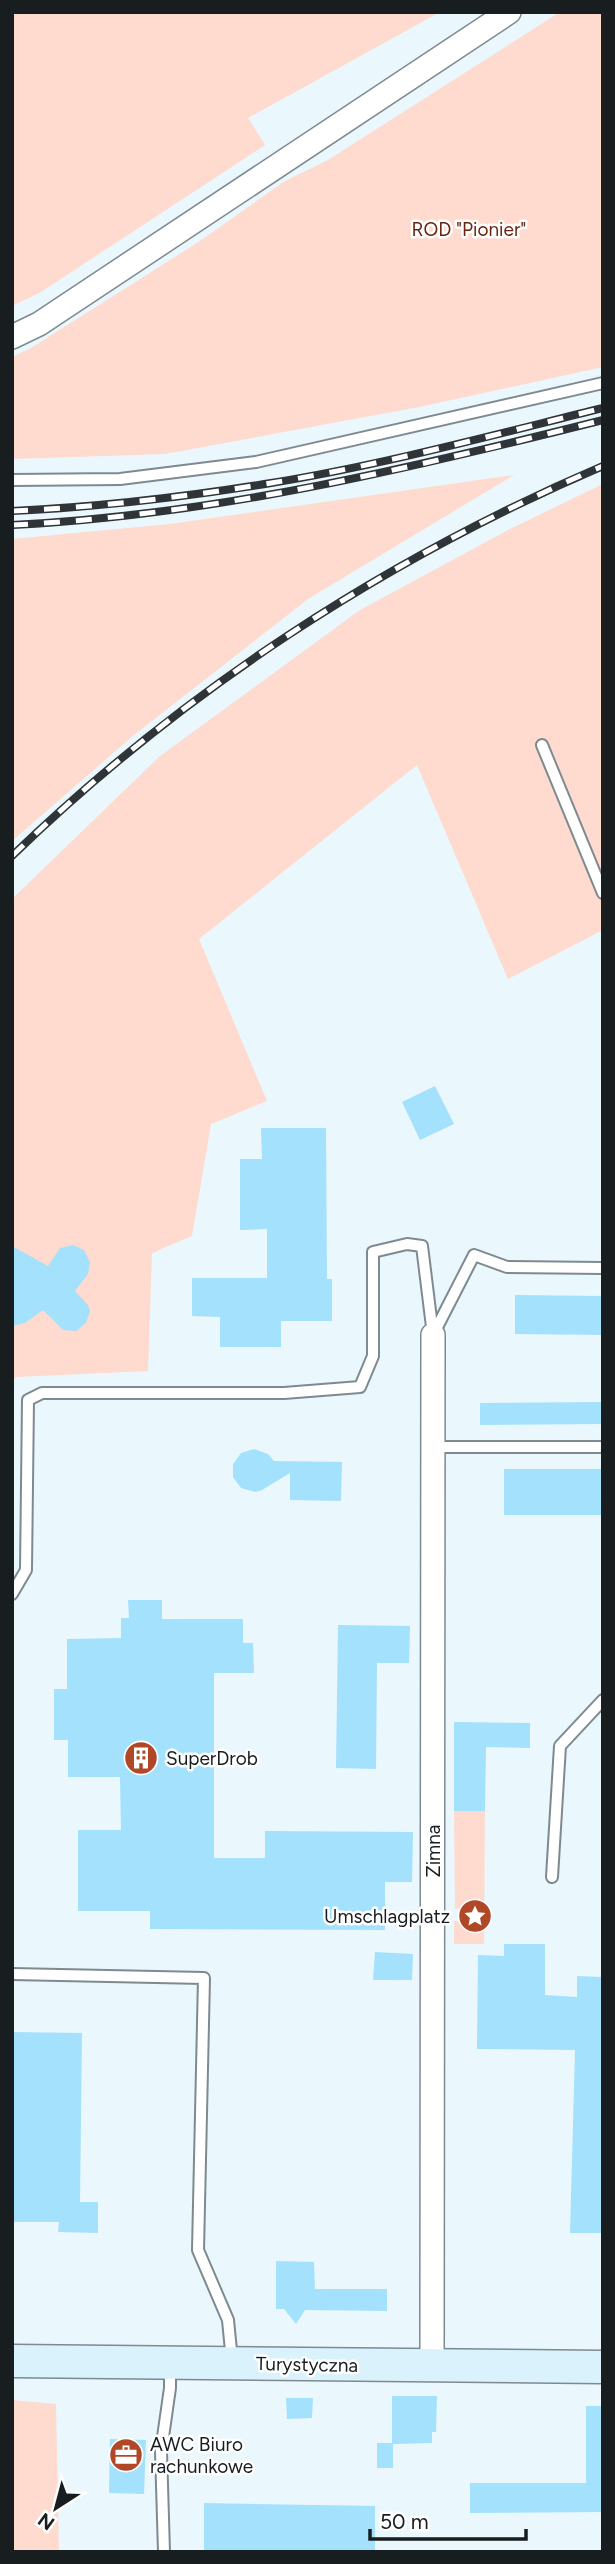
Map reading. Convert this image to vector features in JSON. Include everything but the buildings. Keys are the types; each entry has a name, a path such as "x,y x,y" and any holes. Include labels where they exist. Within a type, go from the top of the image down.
{"main road":[{"name":"Turystyczna","path":"12,2361 603,2367"}],"street":[{"path":"12,337 39,324 238,194 509,12"},
{"name":"Zimna","path":"432,2366 433,1335"}],"lane":[{"path":"12,480 120,479 256,462 603,383"},
{"path":"542,746 603,892"},
{"path":"12,1594 26,1570 28,1400 42,1393 284,1393 360,1387 373,1356 373,1252 407,1244 422,1246 433,1335"},
{"path":"433,1335 474,1255 507,1267 603,1268"},
{"path":"439,1447 603,1447"},
{"path":"552,1877 560,1746 603,1700"},
{"path":"12,1974 204,1978 198,2250 229,2320 232,2363"},
{"path":"164,2552 161,2451 170,2388 170,2362"}],"green space":[{"path":"12,12 440,12 248,118 265,145 41,292 12,306"},
{"name":"ROD \"Pionier\"","path":"560,12 603,12 603,367 419,407 165,454 12,459 12,357 31,348 197,243 285,181 328,160"},
{"path":"514,475 308,599 134,735 12,841 12,539 170,524"},
{"path":"603,484 603,930 508,979 417,765 199,939 267,1101 211,1124 192,1236 152,1253 148,1371 16,1377 12,1382 12,899 160,756 360,610 510,529"},
{"path":"454,1811 485,1811 484,1944 454,1944 454,1921 479,1921 479,1909 455,1909"},
{"path":"12,2400 56,2404 59,2552 12,2552"}],"railway":[{"path":"12,511 142,501 313,476 603,408"},
{"path":"12,525 162,511 310,487 457,456 603,420"},
{"path":"12,856 146,739 290,634 443,543 603,466"}],"place":[{"name":"SuperDrob","path":"141,1758"},
{"name":"Umschlagplatz","path":"475,1916"},
{"name":"AWC Biuro rachunkowe","path":"126,2455"}]}
